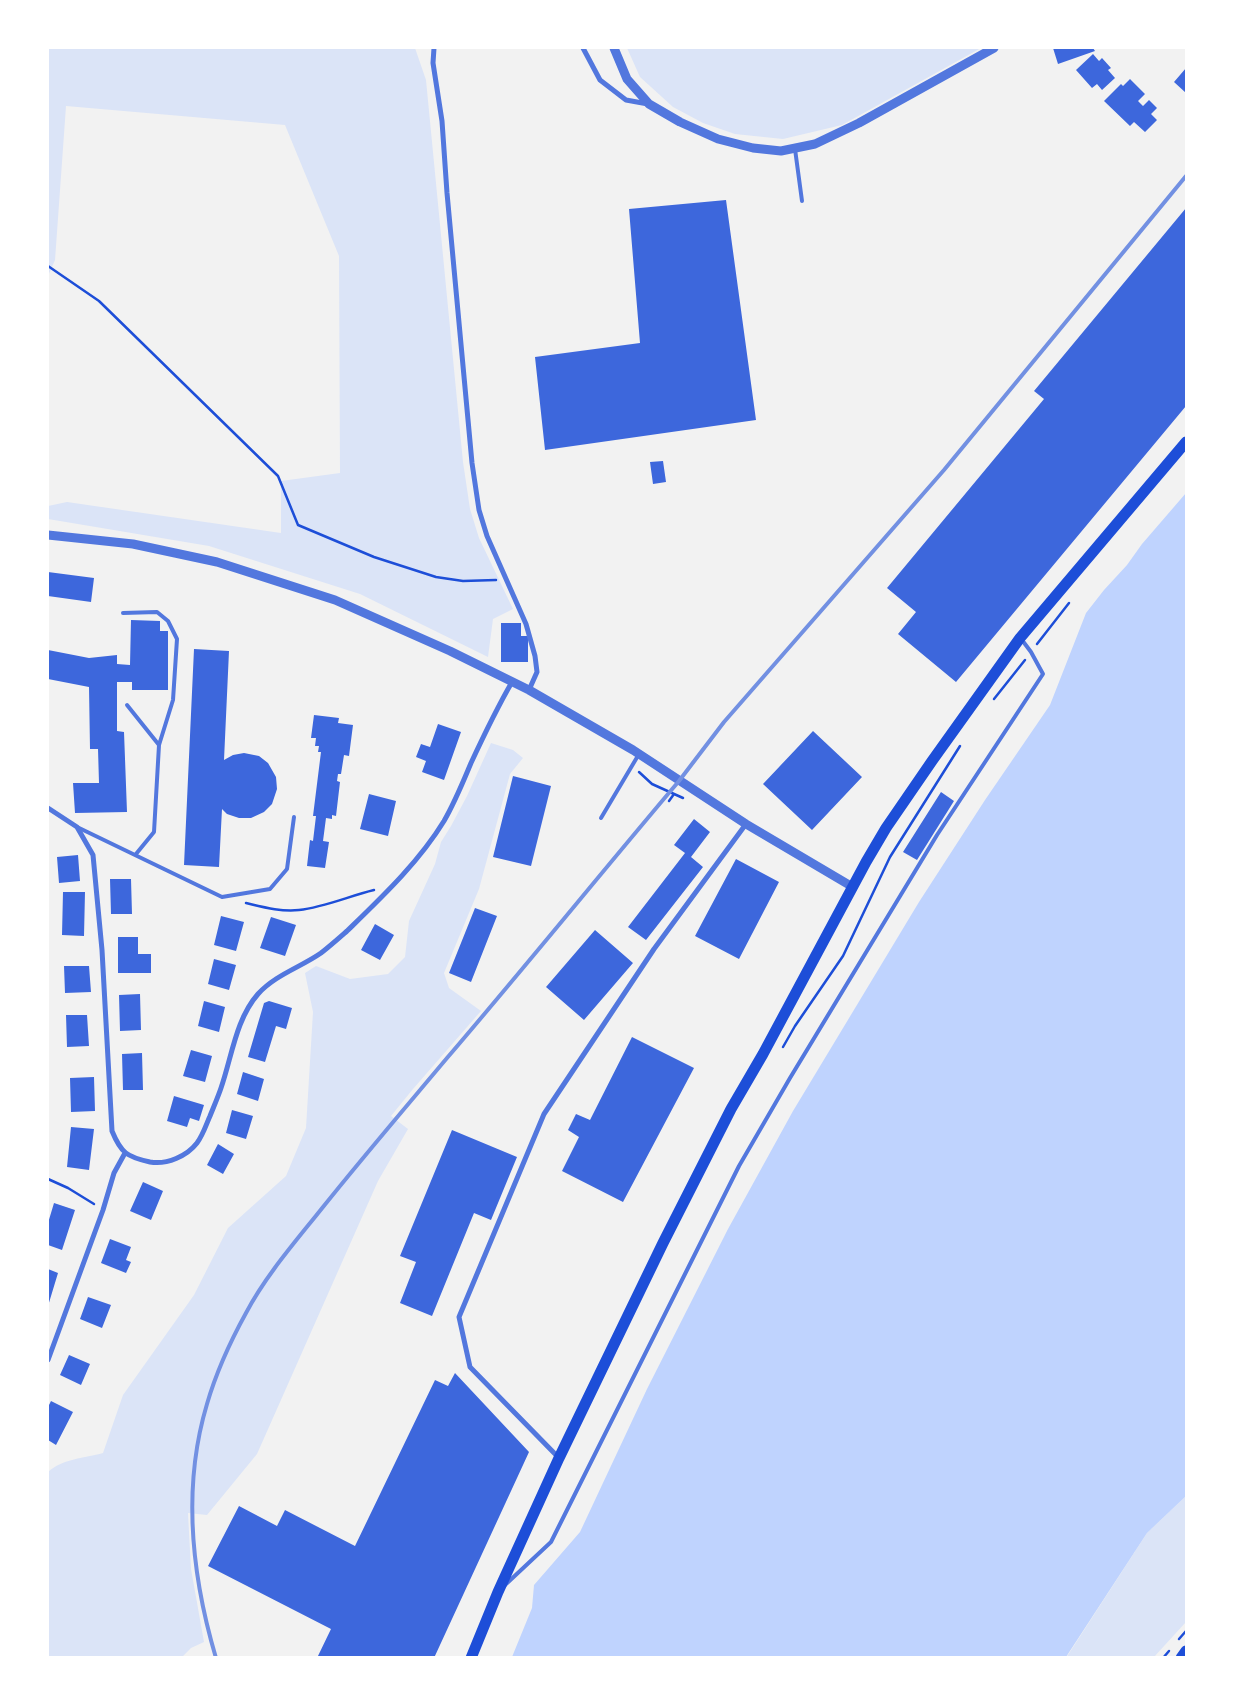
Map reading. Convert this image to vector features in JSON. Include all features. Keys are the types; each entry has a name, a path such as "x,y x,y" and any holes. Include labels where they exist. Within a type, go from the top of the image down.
{"main road":[{"path":"471,1658 498,1592 559,1458 663,1243 731,1110 803,979 851,886 886,828 949,736 1020,638 1186,442"},
{"path":"1181,1658 1186,1651"}],"street":[{"path":"434,48 433,63 442,121 472,464 479,510 487,536 526,624 535,656 537,672 529,690"},
{"path":"583,48 600,80 626,100 650,104"},
{"path":"614,48 627,78 650,104 680,122 718,139 753,148 781,151 815,144 859,123 994,48"},
{"path":"48,534 133,544 217,562 335,600 450,651 529,690 639,754 746,824 851,886"},
{"path":"48,808 77,826 93,855 102,950 112,1131 118,1146 134,1159 155,1163 162,1162 183,1155 197,1143 221,1090 240,1025 250,1004 259,992 270,983 321,953 345,933 393,886 445,820 488,727 512,682"},
{"path":"559,1458 470,1366 459,1317 544,1114 654,950 746,824"},
{"path":"48,1360 103,1210 114,1173 125,1153"}],"lane":[{"path":"795,148 802,201"},
{"path":"123,613 157,612 168,621 177,640 173,700 159,745 154,832 136,854"},
{"path":"498,1592 551,1542 739,1166 937,835 1043,674 1031,652 1020,638"},
{"path":"127,704 159,745"},
{"path":"601,818 639,754"},
{"path":"77,826 222,897 270,889 287,869 294,817"}],"path":[{"path":"48,266 99,301 278,476 298,525 374,557 436,577 463,581 494,579"},
{"path":"632,766 652,784 691,801 698,793"},
{"path":"668,801 674,794"},
{"path":"222,897 273,910 298,910 393,886"},
{"path":"48,1179 68,1188 103,1210"}],"shaded area":[{"path":"48,48 415,48 426,80 463,462 470,509 479,538 513,609 493,619 488,657 360,594 209,546 48,519 48,506 67,502 281,533 281,481 340,473 339,256 285,125 66,106 55,260 48,276"},
{"path":"627,48 981,48 842,125 783,139 735,134 703,123 673,107 640,77"},
{"path":"491,743 513,750 523,758 510,774 479,889 444,973 449,988 481,1011 391,1116 408,1129 378,1181 257,1454 207,1515 188,1513 191,1569 204,1642 191,1648 182,1657 48,1657 48,1472 60,1464 103,1453 123,1395 194,1295 228,1228 286,1176 306,1128 313,1012 305,973 316,966 350,979 388,974 405,957 409,921 435,864 441,842 467,796"},
{"path":"1186,1496 1186,1622 1154,1657 1066,1658 1147,1533"}],"water":[{"path":"1186,493 1186,1496 1147,1533 1066,1657 512,1657 532,1608 534,1585 580,1532 647,1389 728,1229 793,1111 919,902 985,800 1050,705 1086,613"}],"building":[{"path":"1053,48 1093,48 1095,51 1058,64"},
{"path":"1093,54 1099,61 1102,58 1111,68 1108,70 1115,78 1102,90 1097,84 1092,88 1076,70"},
{"path":"1186,68 1186,93 1174,82"},
{"path":"1130,79 1145,94 1138,101 1143,106 1149,100 1157,108 1151,114 1157,120 1145,132 1134,122 1130,126 1104,101 1121,84 1123,86"},
{"path":"726,200 756,420 545,450 535,357 640,343 629,209"},
{"path":"1186,208 1186,406 956,682 898,634 916,612 887,588 1044,399 1034,391"},
{"path":"663,461 666,482 653,484 650,462"},
{"path":"48,572 94,578 91,602 48,596"},
{"path":"131,620 160,621 160,631 168,631 168,690 132,690 132,682 117,682 117,731 124,732 127,812 75,813 73,783 99,783 98,749 90,749 89,687 48,679 48,650 89,658 117,655 117,664 130,665"},
{"path":"501,623 521,623 521,636 528,636 528,662 501,662"},
{"path":"194,649 229,651 224,760 233,755 244,753 259,756 268,763 276,777 277,789 272,804 264,812 251,818 239,818 227,814 222,809 219,867 184,865"},
{"path":"314,715 339,718 338,723 353,725 349,756 344,755 341,774 338,774 337,781 340,782 336,816 332,815 332,819 326,818 323,841 329,842 325,868 307,866 310,840 313,841 316,816 313,816 321,752 318,752 319,746 315,746 316,738 311,738"},
{"path":"438,724 461,732 444,780 422,772 426,761 416,757 421,744 430,747"},
{"path":"813,731 862,777 812,830 763,784"},
{"path":"513,776 551,786 531,866 493,857"},
{"path":"941,792 954,801 917,860 903,852"},
{"path":"369,794 396,801 388,836 360,829"},
{"path":"694,819 710,832 691,857 703,867 646,940 628,927 685,853 674,845"},
{"path":"78,855 80,881 59,883 57,857"},
{"path":"736,859 779,882 739,959 695,936"},
{"path":"110,879 131,879 132,914 111,914"},
{"path":"63,892 85,892 84,936 62,935"},
{"path":"475,908 497,916 471,982 449,973"},
{"path":"221,916 244,922 236,951 214,945"},
{"path":"271,917 296,925 285,956 260,948"},
{"path":"375,924 394,935 380,960 361,950"},
{"path":"595,930 633,963 584,1020 546,987"},
{"path":"118,937 138,937 138,954 151,954 151,973 118,973"},
{"path":"214,959 236,965 229,990 208,984"},
{"path":"64,966 89,966 91,992 65,993"},
{"path":"140,994 141,1030 120,1031 119,995"},
{"path":"204,1001 225,1007 219,1032 198,1026"},
{"path":"269,1001 292,1008 286,1029 276,1026 265,1062 248,1057 264,1003"},
{"path":"66,1015 87,1015 89,1046 67,1047"},
{"path":"632,1037 694,1068 623,1202 562,1171 579,1137 568,1130 576,1114 590,1120"},
{"path":"191,1050 212,1056 205,1082 183,1076"},
{"path":"142,1053 143,1090 123,1090 122,1054"},
{"path":"243,1072 264,1079 258,1101 237,1094"},
{"path":"94,1077 95,1111 71,1112 70,1078"},
{"path":"174,1096 204,1105 199,1121 190,1118 187,1127 167,1121"},
{"path":"232,1110 253,1116 246,1139 226,1133"},
{"path":"71,1127 94,1129 89,1170 67,1167"},
{"path":"452,1130 517,1157 491,1220 474,1213 432,1316 400,1303 416,1262 400,1256"},
{"path":"218,1144 234,1154 223,1174 207,1165"},
{"path":"143,1182 163,1191 151,1220 130,1211"},
{"path":"54,1203 75,1210 62,1250 48,1245 48,1223"},
{"path":"110,1239 131,1247 126,1260 131,1262 126,1273 101,1263"},
{"path":"48,1269 58,1273 48,1306"},
{"path":"88,1297 111,1305 102,1328 80,1319"},
{"path":"69,1355 90,1364 81,1385 60,1375"},
{"path":"455,1373 529,1452 434,1658 317,1658 331,1629 208,1566 239,1506 277,1526 285,1510 355,1546 435,1380 448,1386"},
{"path":"51,1401 73,1412 56,1445 48,1440 48,1407"}],"railway":[{"path":"216,1658 201,1596 196,1564 193,1532 194,1467 199,1435 215,1381 234,1335 263,1285 292,1245 353,1170 679,781 724,722 944,470 1186,176"}]}
